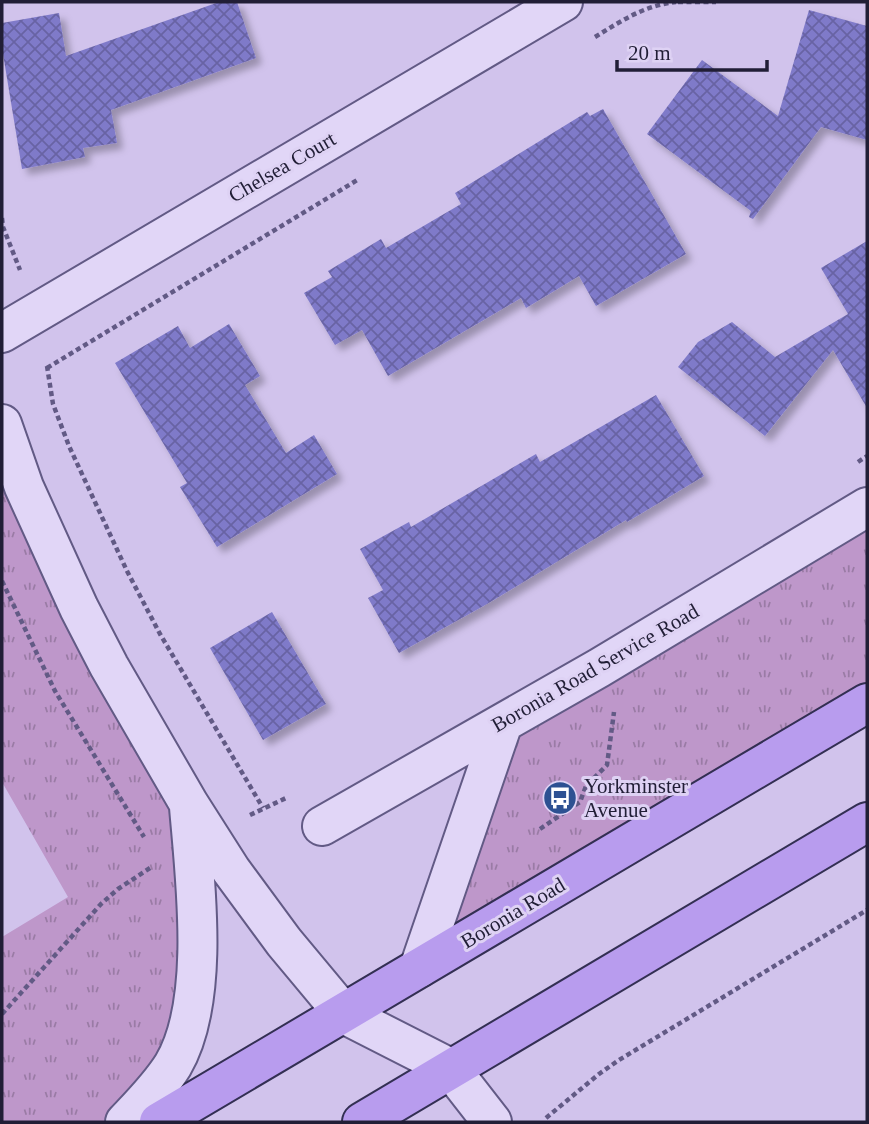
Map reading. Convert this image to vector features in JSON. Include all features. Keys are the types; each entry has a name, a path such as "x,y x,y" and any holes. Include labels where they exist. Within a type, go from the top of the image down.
{"main road":[{"name":"Boronia Road","path":"159,1122 867,703"},
{"path":"362,1122 867,822"}],"street":[{"name":"Chelsea Court","path":"2,333 563,2"},
{"path":"2,424 24,487 79,608 109,666 189,804 257,908 344,1014 450,1068 492,1122"},
{"name":"Boronia Road Service Road","path":"322,826 503,723 867,507"},
{"path":"419,968 503,723"},
{"path":"125,1122 173,1066 189,1024 195,988 197,934 189,804"}],"path":[{"path":"591,39 639,11 660,4 716,2"},
{"path":"47,368 366,175"},
{"path":"2,218 21,272"},
{"path":"44,356 50,392 65,436 127,571 160,634 263,808 249,815"},
{"path":"2,581 55,691 145,839"},
{"path":"540,829 580,802 586,786 607,765 615,704"},
{"path":"2,1014 101,904 118,889 158,863"},
{"path":"545,1118 609,1067 867,910"}],"green space":[{"path":"2,424 189,804 195,988 125,1122 2,1122 2,937 68,897 2,782"},
{"path":"867,507 867,703 419,968 503,723"}],"building":[{"path":"219,2 237,2 256,58 111,110 117,143 83,148 85,157 22,169 2,48 2,23 59,13 66,56"},
{"path":"809,10 867,26 867,140 821,127 753,219 749,217 751,211 647,134 702,60 778,116"},
{"path":"603,109 686,254 596,306 579,276 526,308 521,298 388,376 362,330 335,345 304,293 332,277 328,271 381,239 386,248 461,204 455,193 587,112 590,116"},
{"path":"867,241 867,408 833,350 765,436 678,367 698,342 732,322 775,357 848,314 821,268"},
{"path":"229,324 260,376 245,385 286,453 314,435 337,474 217,547 180,487 187,483 115,363 178,326 190,348"},
{"path":"656,395 704,476 399,653 368,598 383,590 360,549 409,522 411,527 536,454 540,462"},
{"path":"272,612 326,704 263,740 210,648"}],"place":[{"name":"Yorkminster Avenue","path":"560,798"}]}
